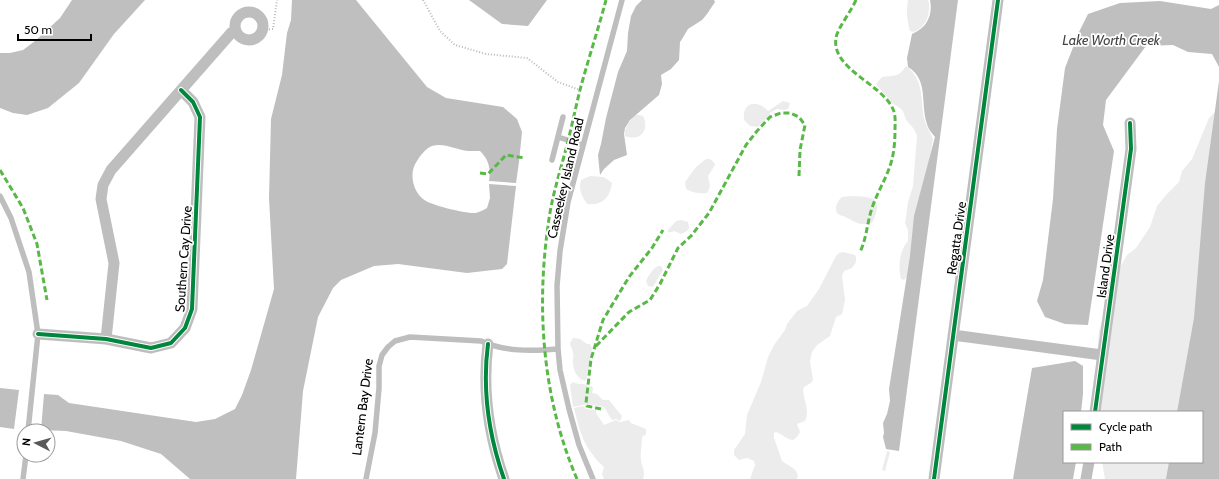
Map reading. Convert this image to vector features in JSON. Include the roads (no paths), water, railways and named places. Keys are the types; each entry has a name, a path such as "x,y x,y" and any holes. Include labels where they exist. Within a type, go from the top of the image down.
{"street":[{"name":"Regatta Drive","path":"934,479 998,0"},
{"path":"247,12 256,14 262,21 263,30 258,38 250,40 241,38 236,31 236,21 247,12"},
{"path":"106,339 114,263 100,199 103,186 111,170 232,32 236,31"},
{"name":"Southern Cay Drive","path":"38,334 106,339 151,348 171,343 185,328 192,309 200,117 193,102 181,90"},
{"name":"Island Drive","path":"1095,411 1131,149 1130,123"},
{"path":"954,335 1102,356"},
{"path":"488,344 486,360 486,386 488,412 493,440 504,479"},
{"path":"1086,479 1088,463"}],"lane":[{"name":"Casseekey Island Road","path":"593,479 579,445 569,409 558,349 557,286 560,251 568,202 622,0"},
{"path":"552,160 563,117"},
{"path":"558,137 583,145"},
{"path":"0,196 11,218 29,272 38,334 29,423"},
{"name":"Lantern Bay Drive","path":"366,479 375,433 379,388 379,366 382,355 395,341 410,337 481,341 517,351 558,349"},
{"path":"23,479 25,463"}],"water":[{"path":"72,0 145,0 114,34 79,83 48,108 27,115 13,113 0,108 0,53 10,53 23,50 60,18"},
{"path":"292,0 356,0 427,87 446,98 503,107 517,119 522,132 516,183 489,181 489,165 480,151 468,151 441,145 432,146 423,152 415,165 412,175 416,191 423,199 448,209 471,213 476,213 487,208 490,198 489,184 516,186 507,264 502,269 467,273 398,264 374,266 341,280 333,288 318,317 303,391 296,479 190,479 161,454 121,441 56,431 56,423 42,423 44,394 58,395 69,403 196,422 215,419 235,409 251,370 274,289 269,198 271,119 282,75 287,33 291,20"},
{"path":"469,0 547,0 528,26 502,24"},
{"path":"642,0 714,0 715,2 702,20 688,29 680,42 679,60 671,69 661,75 662,84 659,95 630,120 625,128 624,134 627,155 614,160 600,175 598,155 606,118 618,72 627,51 631,16 636,6"},
{"path":"930,0 958,0 899,451 886,449 883,437 883,423 890,401 889,389 910,256 914,216 935,137 927,124 923,92 919,78 915,72 908,67 907,58 912,34 925,25 930,16"},
{"name":"Lake Worth Creek","path":"1160,1 1211,9 1219,5 1219,67 1212,54 1188,52 1173,45 1146,46 1106,100 1103,125 1114,151 1088,325 1065,324 1045,317 1037,301 1043,280 1053,199 1057,129 1065,68 1079,32 1088,14 1120,3"},
{"path":"1219,81 1219,479 1166,479 1169,463 1203,463 1203,411 1177,411 1194,318 1205,183"},
{"path":"1075,361 1083,366 1081,411 1063,411 1063,463 1076,463 1073,479 1013,479 1032,368"},
{"path":"0,388 19,390 14,429 0,427"}]}
